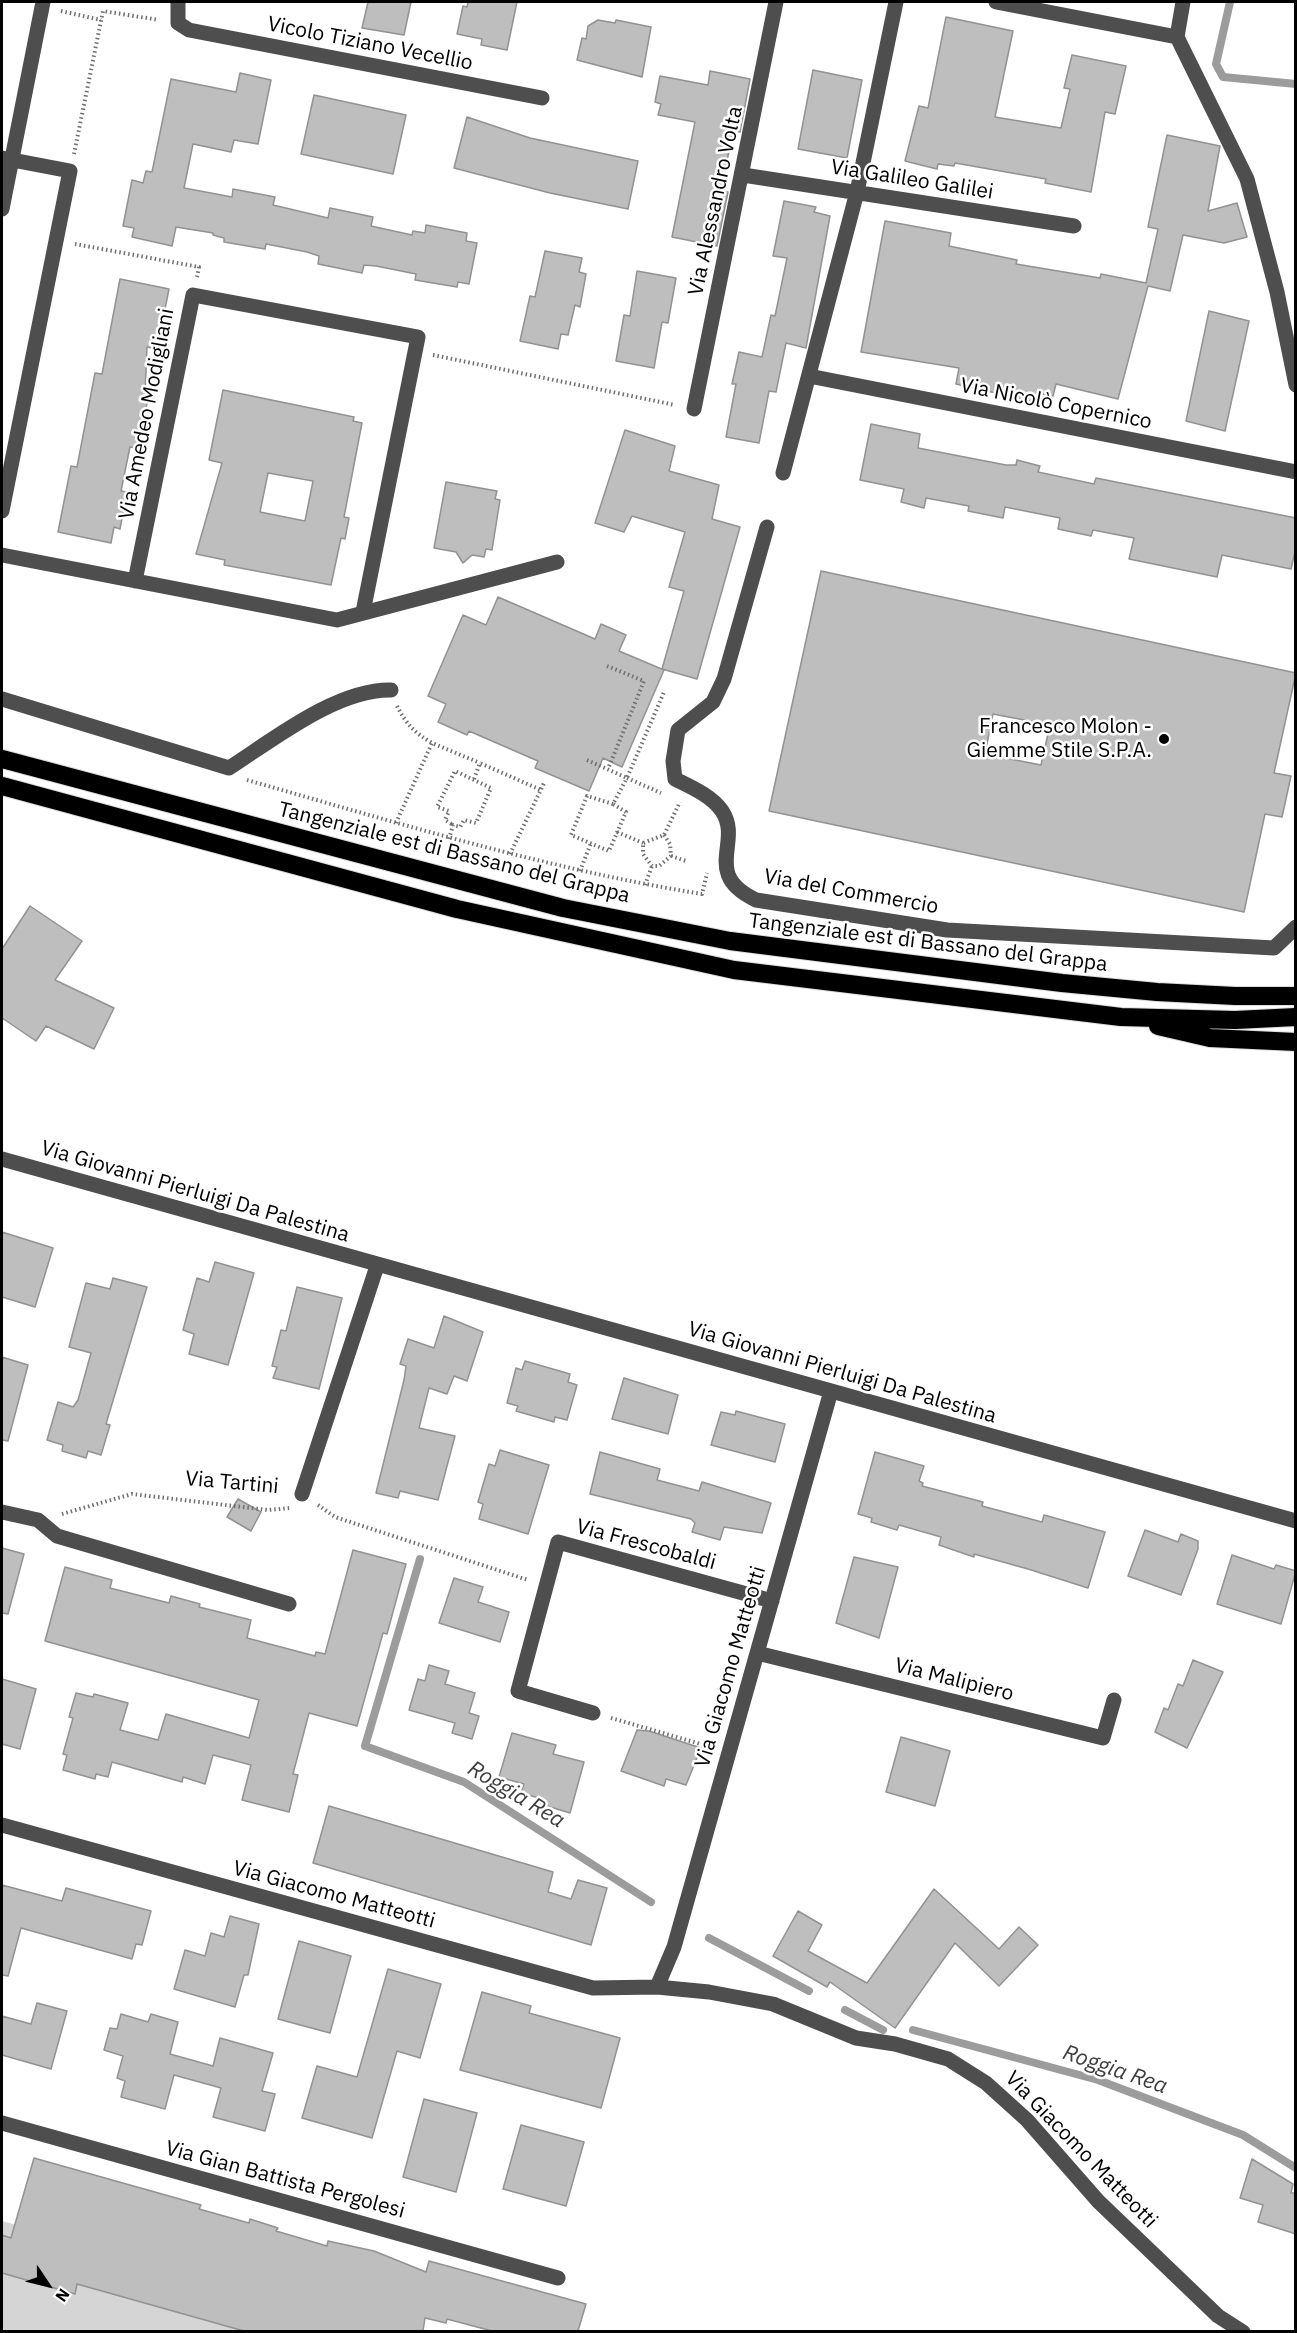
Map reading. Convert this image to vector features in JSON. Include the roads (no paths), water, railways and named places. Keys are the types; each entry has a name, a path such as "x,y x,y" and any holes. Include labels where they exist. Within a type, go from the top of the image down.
{"highway":[{"name":"Tangenziale est di Bassano del Grappa","path":"2,759 563,908 730,941 1062,983 1224,996 1296,996"},
{"path":"2,786 458,909 723,968 1121,1017 1235,1020 1296,1017"},
{"path":"1121,1017 1210,1038 1296,1042"}],"street":[{"name":"Vicolo Tiziano Vecellio","path":"178,2 178,23 189,30 542,98"},
{"name":"Via Alessandro Volta","path":"694,409 777,2"},
{"path":"783,473 857,192 896,2"},
{"path":"996,2 1177,37"},
{"path":"1184,2 1177,37 1247,179 1277,292 1296,385"},
{"path":"2,209 6,159 43,4"},
{"path":"2,511 70,171 6,159"},
{"name":"Via Galileo Galilei","path":"743,175 1074,226"},
{"name":"Via Amedeo Modigliani","path":"135,581 193,295 418,337 363,612"},
{"name":"Via Nicolò Copernico","path":"809,376 1296,472"},
{"name":"Via del Commercio","path":"767,527 724,679 713,702 678,730 673,761 675,779 704,795 722,811 729,828 725,845 727,873 737,891 756,900 947,930 1274,948 1296,927"},
{"path":"2,555 337,620 556,562"},
{"path":"2,699 229,768 319,712 351,696 373,690 393,694"},
{"name":"Via Giovanni Pierluigi Da Palestina","path":"2,1159 377,1266 1296,1521"},
{"path":"302,1494 377,1266"},
{"name":"Via Giacomo Matteotti","path":"657,1987 674,1947 831,1391"},
{"path":"2,1512 38,1520 57,1536 290,1604"},
{"name":"Via Frescobaldi","path":"593,1713 518,1691 558,1542 771,1601"},
{"name":"Via Malipiero","path":"757,1653 1103,1738 1114,1700"},
{"name":"Via Giacomo Matteotti","path":"2,1825 593,1988 657,1987 709,1992 773,2004 856,2038 895,2043 948,2059 994,2090 1026,2120 1098,2201 1218,2316 1243,2331"},
{"name":"Via Gian Battista Pergolesi","path":"2,2123 558,2278"}],"waterway":[{"path":"1230,2 1216,64 1223,77 1296,84"},
{"name":"Roggia Rea","path":"420,1559 365,1746 464,1782 651,1902"},
{"name":"Roggia Rea","path":"709,1938 809,1991"},
{"name":"Roggia Rea","path":"845,2010 883,2030"},
{"name":"Roggia Rea","path":"913,2030 1098,2080 1243,2135 1296,2168"}],"place":[{"name":"Francesco Molon - Giemme Stile S.P.A.","path":"1164,739"}]}
